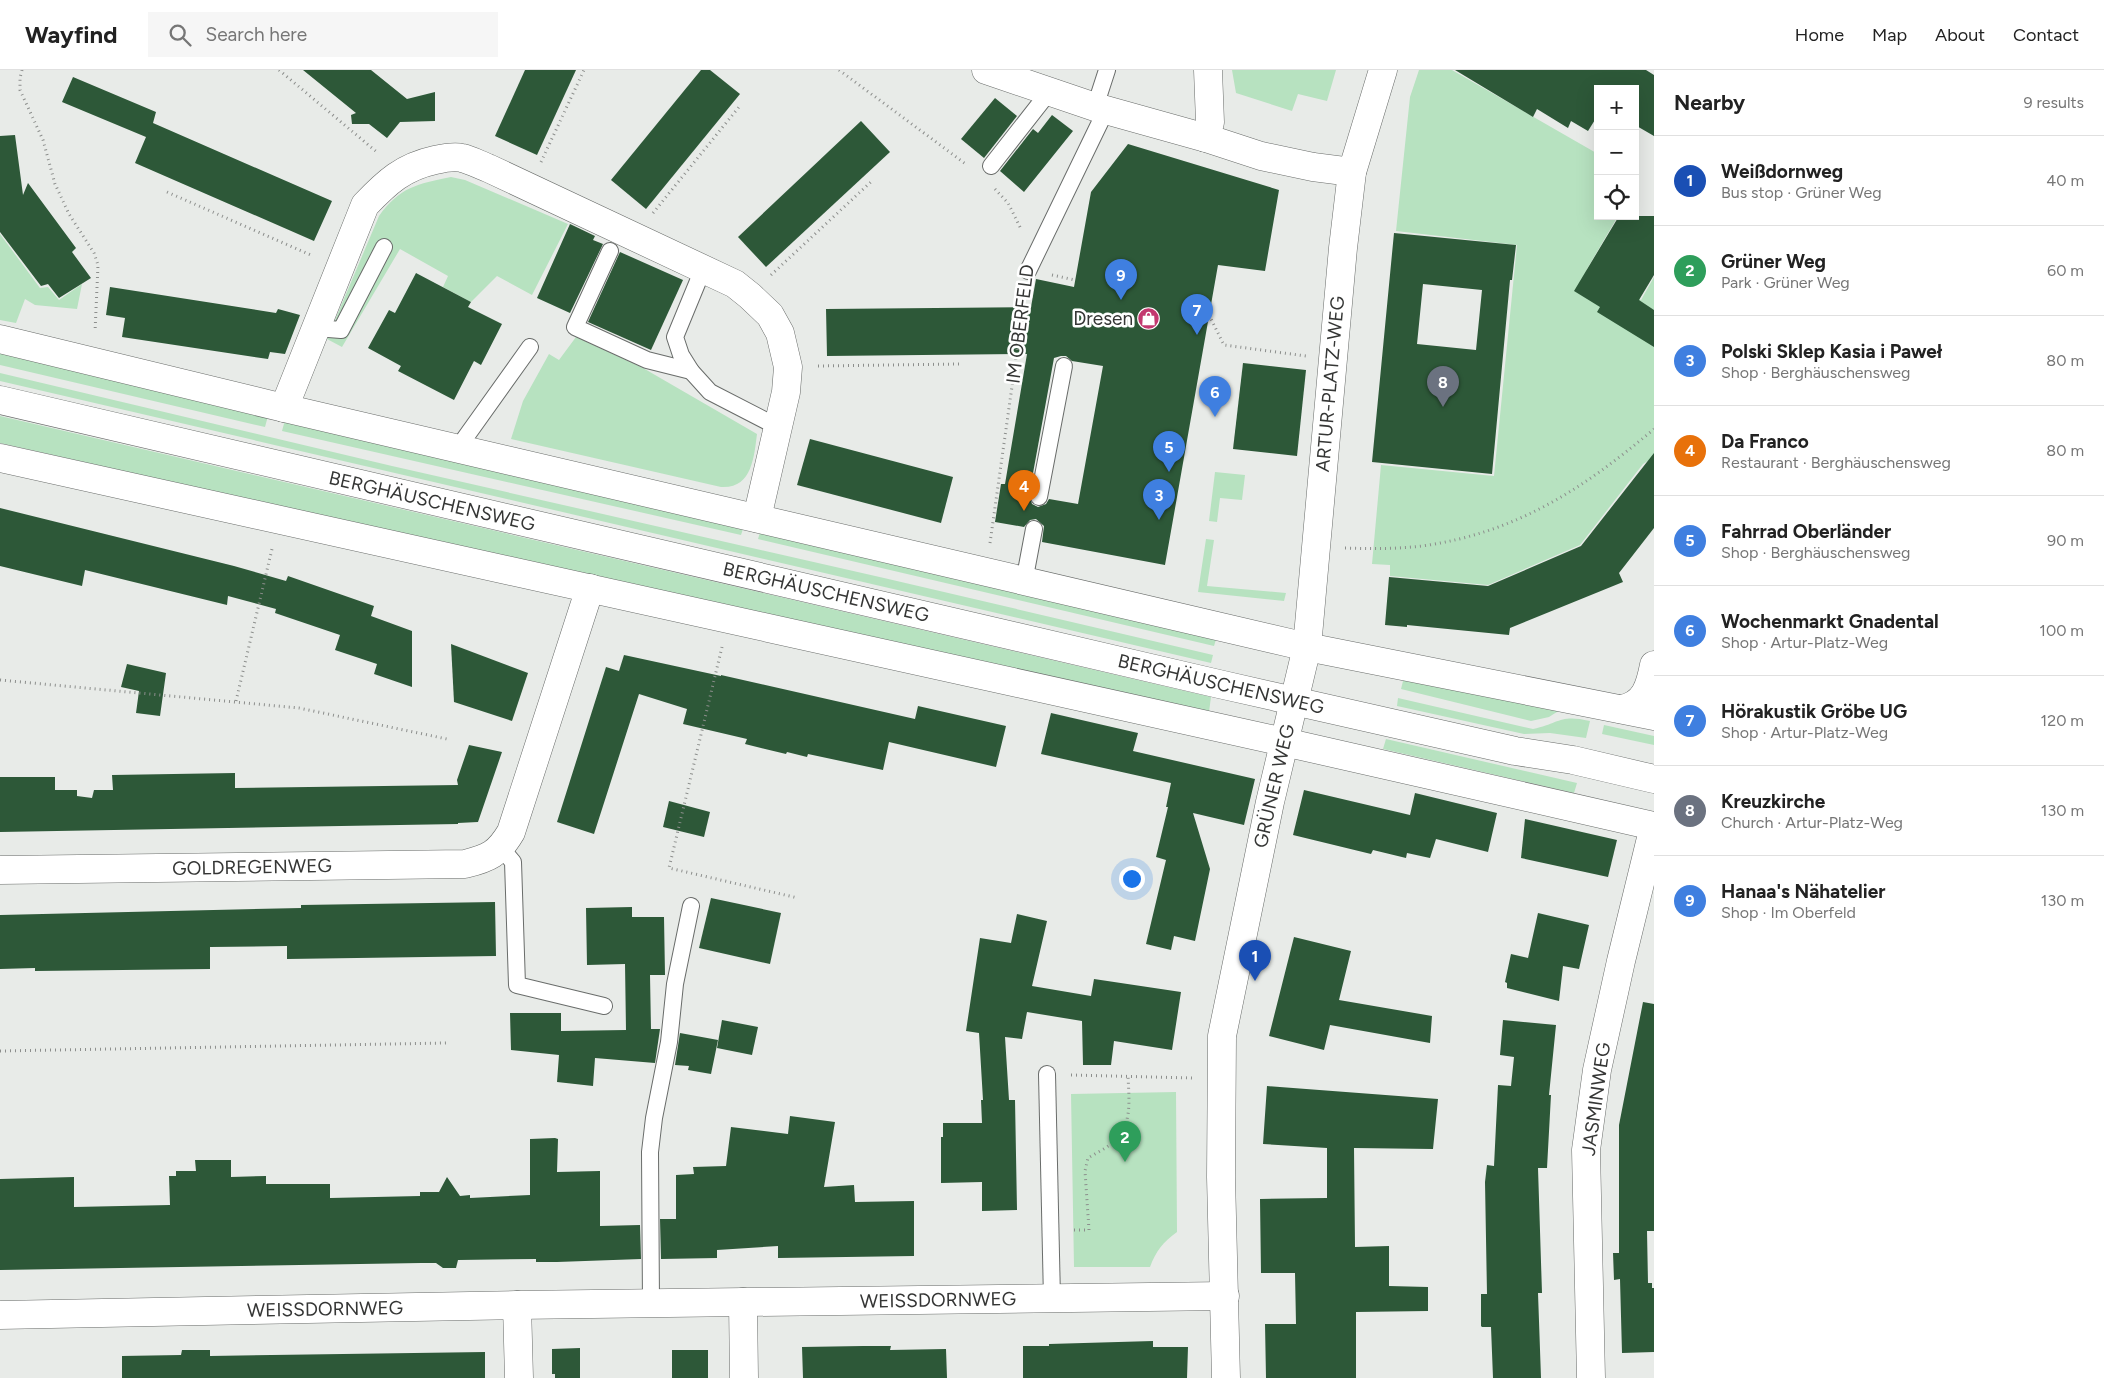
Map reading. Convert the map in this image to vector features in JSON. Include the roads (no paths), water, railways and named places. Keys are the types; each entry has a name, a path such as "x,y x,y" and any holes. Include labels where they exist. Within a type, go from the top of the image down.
{"street":[{"path":"986,70 1100,108 1206,138 1261,156 1314,167 1352,172"},
{"path":"1206,138 1210,115 1208,70"},
{"name":"ARTUR-PLATZ-WEG","path":"1294,700 1307,647 1314,548 1352,172 1383,70"},
{"path":"284,408 365,206 380,188 400,173 422,163 444,158 462,158 735,284 770,315 780,333 788,367 786,392 757,518"},
{"path":"0,338 284,408 1307,647 1654,716"},
{"name":"BERGHÄUSCHENSWEG","path":"0,400 1515,751 1573,760 1654,779"},
{"path":"0,458 1284,742 1654,826"},
{"path":"501,848 511,832 590,588"},
{"path":"1621,709 1633,706 1642,699 1651,681 1654,665"},
{"name":"GRÜNER WEG","path":"1226,1378 1221,1176 1222,1036 1294,700"},
{"name":"JASMINWEG","path":"1591,1378 1586,1150 1597,1070 1654,826"},
{"name":"GOLDREGENWEG","path":"0,870 465,864 482,860 501,848"},
{"name":"WEISSDORNWEG","path":"0,1315 517,1305 1225,1296"},
{"path":"743,1302 744,1378"},
{"path":"517,1305 519,1378"}],"lane":[{"path":"1028,271 1100,108 1107,70"},
{"path":"991,166 1049,92"},
{"path":"316,328 341,330 384,247"},
{"path":"610,251 575,326 647,360 691,371"},
{"path":"703,269 676,337 681,355 691,371 710,392 778,427"},
{"path":"461,449 465,438 530,347"},
{"path":"1039,497 1064,366"},
{"path":"1024,582 1034,529"},
{"path":"501,848 513,862 517,985 604,1006"},
{"path":"651,1304 650,1152 654,1118 669,1042 675,984 691,906"},
{"path":"1046,1074 1052,1299"}],"place":[{"name":"Hanaa's Nähatelier","path":"1121,300"},
{"name":"Dresen","path":"1149,318"},
{"name":"Hörakustik Gröbe UG","path":"1197,335"},
{"name":"Kreuzkirche","path":"1443,407"},
{"name":"Wochenmarkt Gnadental","path":"1215,417"},
{"name":"Fahrrad Oberländer","path":"1169,472"},
{"name":"Da Franco","path":"1024,511"},
{"name":"Polski Sklep Kasia i Paweł","path":"1159,520"},
{"name":"Weißdornweg","path":"1255,981"},
{"name":"Grüner Weg","path":"1125,1162"}]}
